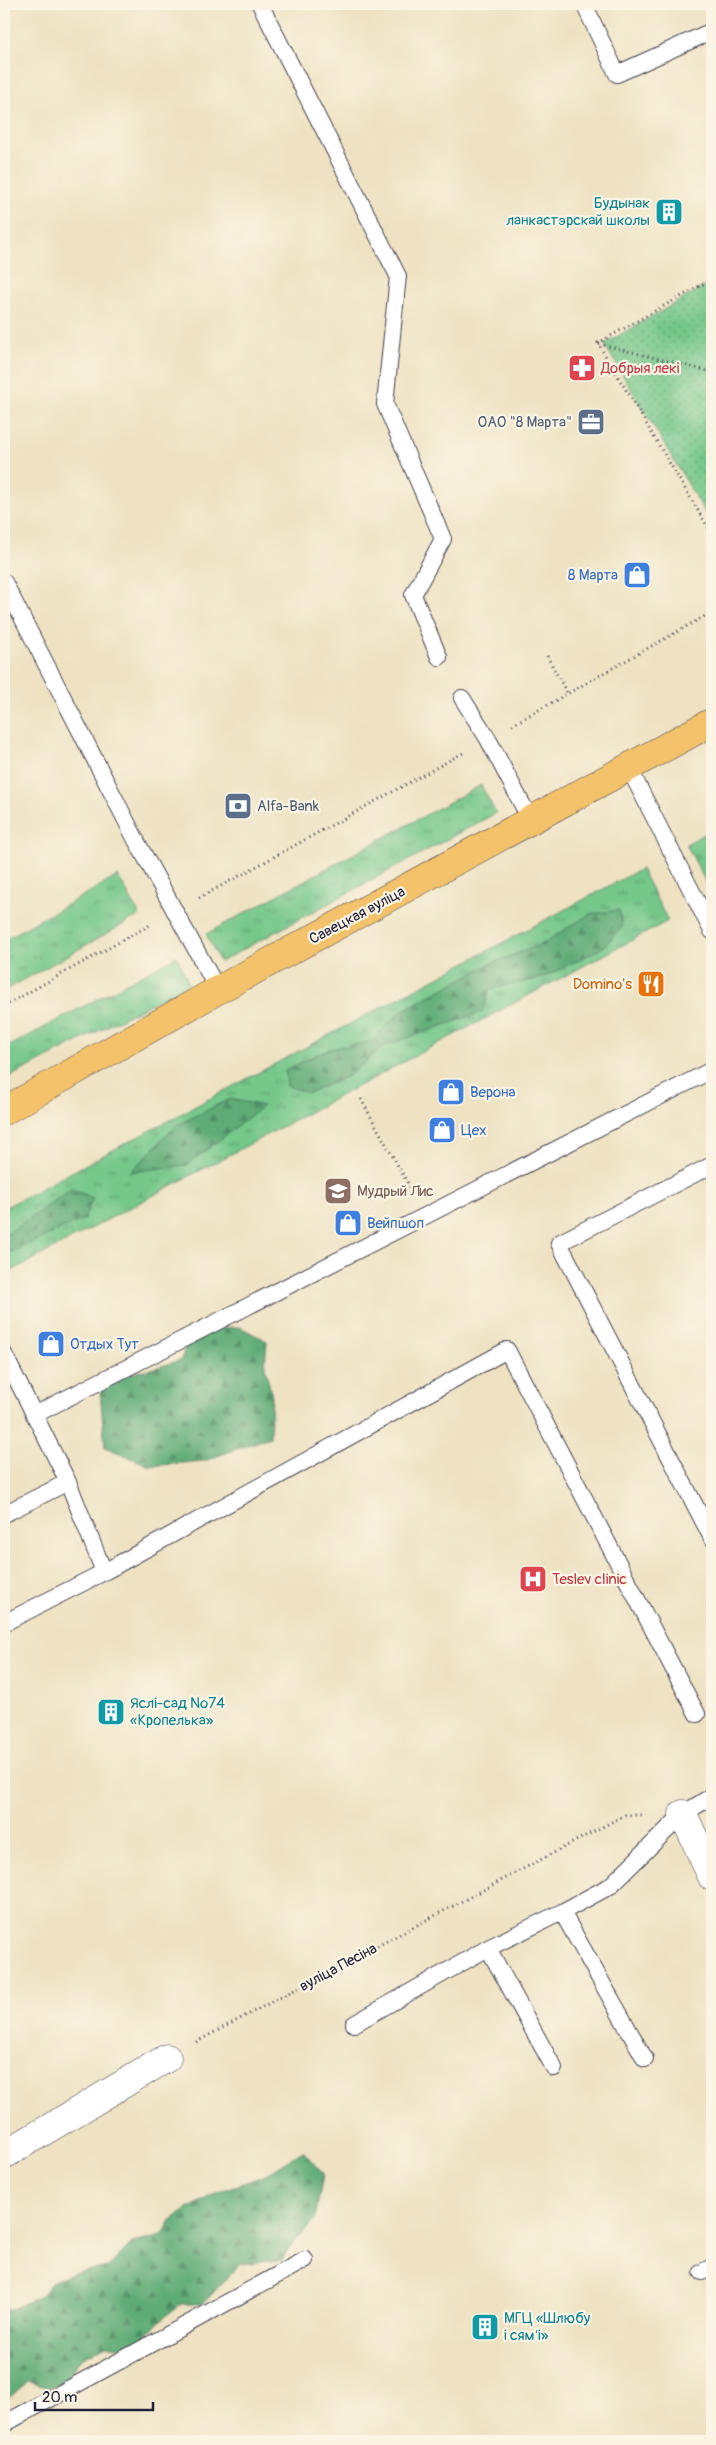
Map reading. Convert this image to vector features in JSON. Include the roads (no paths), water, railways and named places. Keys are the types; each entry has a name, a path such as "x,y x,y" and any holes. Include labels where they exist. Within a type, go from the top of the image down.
{"main road":[{"name":"Савецкая вуліца","path":"4,1111 218,990 712,722"}],"street":[{"path":"683,1814 712,1877"},
{"path":"4,2155 167,2058"}],"lane":[{"path":"260,4 398,276 386,404 443,539 413,595 439,657"},
{"path":"584,4 617,74 712,31"},
{"path":"4,582 138,842 218,990"},
{"path":"462,698 488,739 531,820"},
{"path":"630,768 712,931"},
{"path":"34,1415 712,1070"},
{"path":"712,1165 559,1243 712,1538"},
{"path":"4,1623 104,1572 507,1350 697,1714"},
{"path":"4,1354 68,1482 104,1572"},
{"path":"4,1514 68,1482"},
{"path":"354,2024 488,1948 610,1886 683,1814 712,1796"},
{"path":"562,1912 645,2059"},
{"path":"488,1948 554,2068"},
{"path":"4,2424 305,2260"}],"place":[{"name":"Будынак ланкастэрскай школы","path":"669,212"},
{"name":"Добрыя лекі","path":"582,368"},
{"name":"ОАО \"8 Марта\"","path":"591,422"},
{"name":"8 Марта","path":"637,575"},
{"name":"Alfa-Bank","path":"238,806"},
{"name":"Domino's","path":"651,984"},
{"name":"Верона","path":"451,1092"},
{"name":"Цех","path":"442,1130"},
{"name":"Мудрый Лис","path":"338,1191"},
{"name":"Вейпшоп","path":"348,1223"},
{"name":"Отдых Тут","path":"51,1344"},
{"name":"Teslev clinic","path":"533,1579"},
{"name":"Яслі-сад №74 «Кропелька»","path":"111,1712"},
{"name":"МГЦ «Шлюбу і сямʼі»","path":"485,2327"}]}
